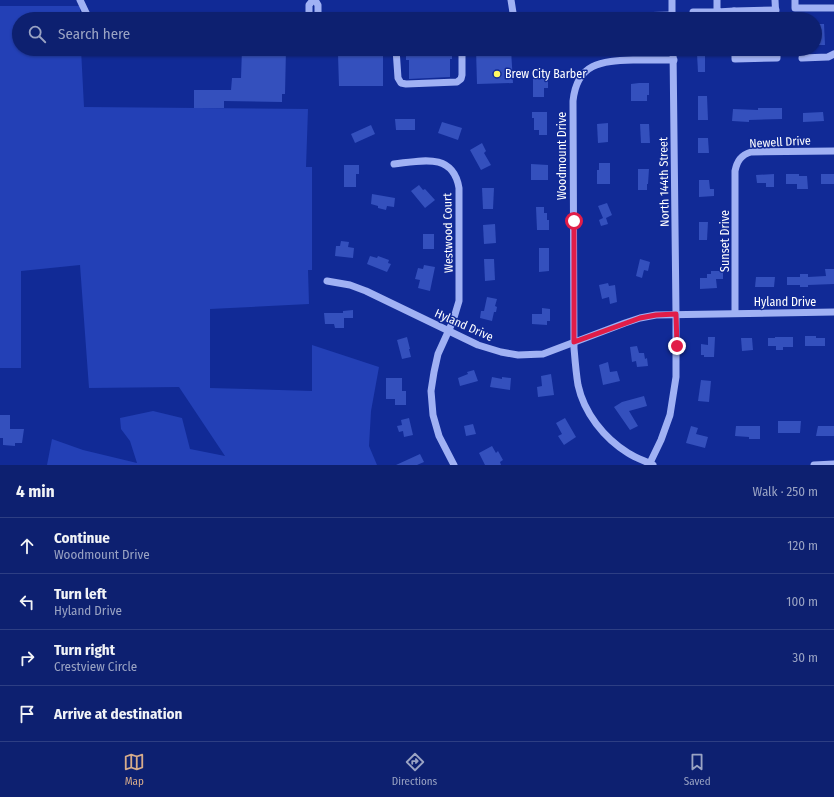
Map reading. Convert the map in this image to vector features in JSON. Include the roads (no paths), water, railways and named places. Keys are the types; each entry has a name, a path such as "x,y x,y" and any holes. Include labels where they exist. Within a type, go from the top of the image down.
{"street":[{"path":"80,0 86,12"},
{"path":"309,12 309,5 314,0 318,5 318,12"},
{"path":"511,0 513,12"},
{"path":"672,0 672,12"},
{"path":"716,0 717,12"},
{"path":"759,12 776,10 775,0"},
{"path":"795,0 795,8 834,8"},
{"path":"802,58 828,57 834,54"},
{"path":"396,56 398,78 402,83 406,84 457,82 461,79 462,75 462,56"},
{"name":"North 144th Street","path":"651,465 670,415 674,398 676,377 674,56"},
{"path":"735,56 735,59 777,58 777,56"},
{"name":"Woodmount Drive","path":"651,465 628,453 613,442 592,419 578,385 574,342 573,101 575,86 580,78 595,65 605,62 674,60"},
{"name":"Newell Drive","path":"736,168 740,158 751,152 834,151"},
{"name":"Westwood Court","path":"394,164 422,161 440,162 450,168 457,180 459,188 460,294 457,310 438,354 434,372 432,400 433,415 438,436 454,465"},
{"name":"Sunset Drive","path":"735,313 736,168"},
{"name":"Hyland Drive","path":"327,281 350,285 366,291 448,331 489,349 518,355 543,354 640,318 656,315 834,312"},
{"path":"814,465 834,464"}],"place":[{"name":"Brew City Barber","path":"497,74"}]}
